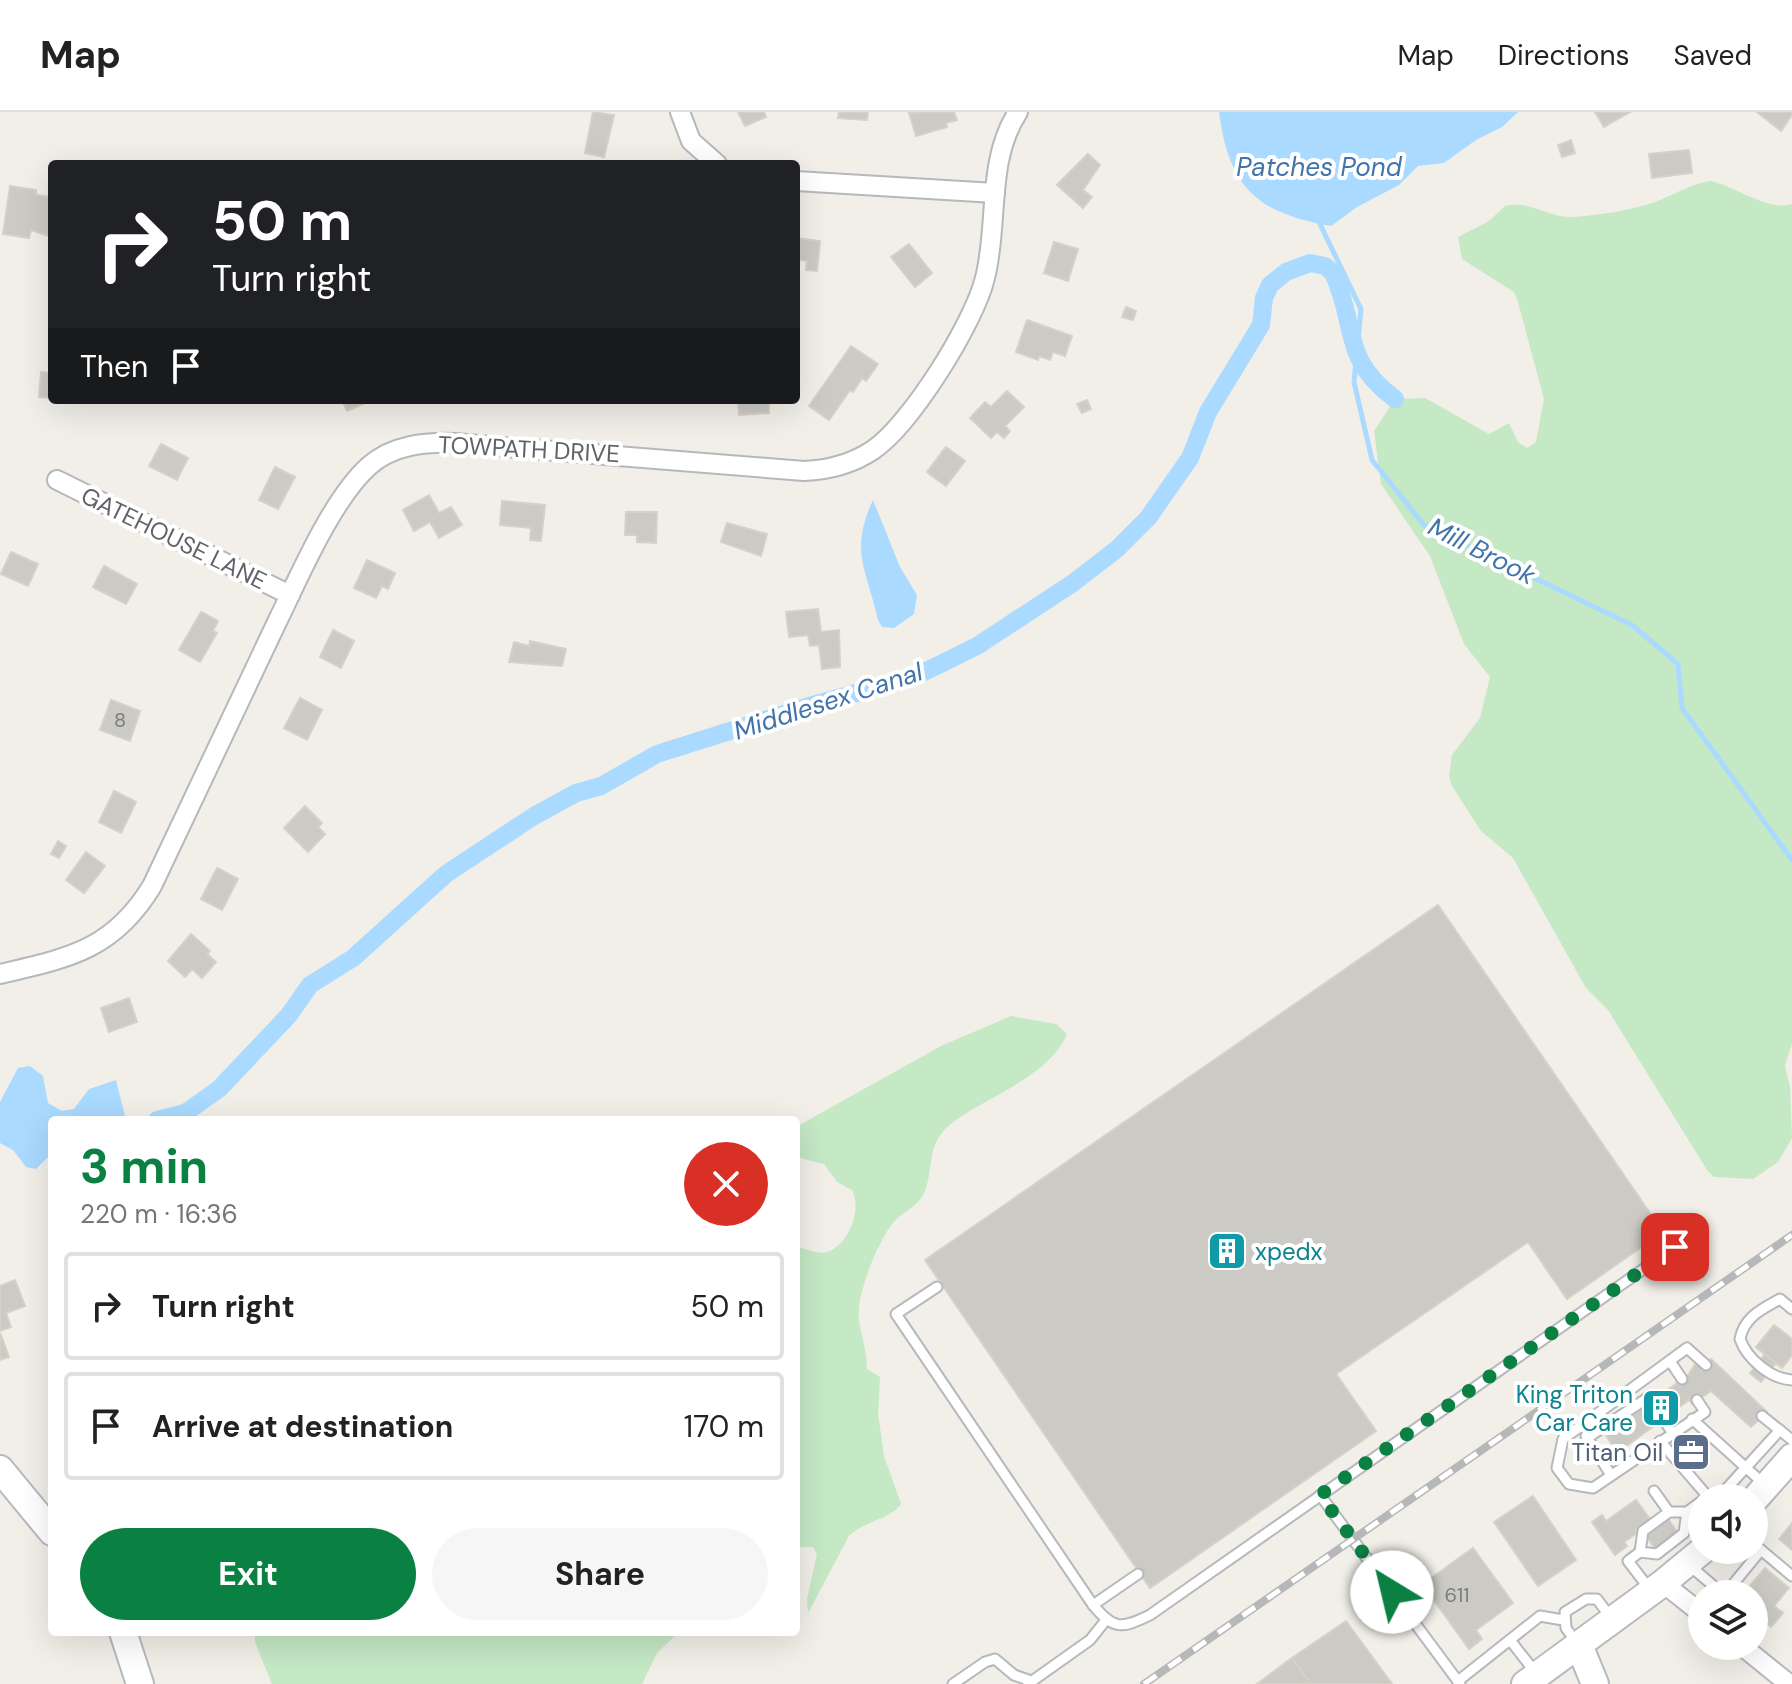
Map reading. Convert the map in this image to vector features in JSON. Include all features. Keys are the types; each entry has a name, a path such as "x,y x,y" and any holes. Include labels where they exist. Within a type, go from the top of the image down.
{"main road":[{"path":"1768,1484 1792,1457"},
{"path":"0,1469 48,1527"},
{"path":"1531,1680 1688,1563"},
{"path":"124,1636 140,1684"},
{"path":"1579,1645 1595,1684"}],"street":[{"path":"680,112 691,141 712,160"},
{"name":"TOWPATH DRIVE","path":"0,974 81,953 110,937 135,912 152,886 290,595 355,480 370,464 404,447 455,443 804,471 836,467 866,454 899,426 952,348 974,309 991,249 1003,142 1018,112"},
{"path":"800,181 995,193"},
{"name":"GATEHOUSE LANE","path":"57,480 290,595"},
{"path":"1657,1588 1688,1606"},
{"path":"1759,1660 1789,1684"}],"lane":[{"path":"937,1287 896,1314 1093,1605 1106,1620 1124,1626 1150,1615 1675,1247"},
{"path":"1792,1309 1780,1299 1753,1315 1740,1339 1747,1354 1771,1373 1792,1380"},
{"path":"1697,1400 1705,1412 1593,1488 1569,1484 1557,1468 1563,1439 1687,1348 1706,1365"},
{"path":"1670,1361 1682,1379"},
{"path":"1587,1438 1649,1397 1652,1401"},
{"path":"1762,1416 1792,1440"},
{"path":"1663,1419 1672,1432"},
{"path":"1692,1419 1745,1468 1755,1484"},
{"path":"1580,1427 1611,1475"},
{"path":"1725,1484 1745,1468 1780,1430"},
{"path":"1660,1441 1696,1484"},
{"path":"1654,1491 1669,1512"},
{"path":"1320,1495 1459,1682 1540,1616 1563,1620"},
{"path":"1640,1552 1643,1531 1669,1512 1687,1512 1684,1533 1657,1554 1640,1552 1628,1561 1657,1588"},
{"path":"1768,1556 1792,1576"},
{"path":"1700,1564 1713,1580"},
{"path":"1093,1605 1138,1574"},
{"path":"1579,1645 1563,1620 1565,1612 1586,1599 1597,1599 1613,1621"},
{"path":"953,1684 985,1662 995,1659 1014,1675 1030,1683 1090,1640 1106,1620"},
{"path":"1510,1640 1531,1680"}],"green space":[{"path":"1710,181 1773,205 1792,204 1792,1043 1785,1066 1790,1087 1792,1138 1778,1162 1753,1179 1714,1177 1707,1170 1608,1010 1586,988 1513,858 1481,831 1452,786 1449,777 1452,755 1480,718 1490,677 1464,644 1430,556 1381,484 1374,431 1395,399 1425,398 1489,434 1509,423 1518,442 1527,448 1536,442 1544,399 1518,302 1514,292 1462,259 1458,237 1489,221 1505,206 1522,205 1562,216 1589,216 1646,205"},
{"path":"1011,1016 1056,1024 1067,1034 1058,1049 1032,1074 966,1113 943,1132 934,1149 923,1195 892,1224 874,1257 860,1299 859,1321 867,1369 880,1377 878,1414 884,1456 901,1504 890,1514 849,1536 808,1613 807,1599 817,1554 813,1547 800,1547 800,1247 820,1253 836,1248 852,1225 856,1206 852,1190 837,1182 824,1164 800,1158 800,1125 941,1046"},
{"path":"255,1636 675,1636 657,1653 642,1684 272,1684"}],"water":[{"name":"Patches Pond","path":"1219,112 1518,112 1502,127 1476,140 1444,163 1418,166 1399,185 1357,207 1331,226 1283,213 1251,192 1230,160"},
{"path":"873,500 900,567 917,595 914,614 894,628 882,627 878,620 862,561 862,534"},
{"path":"30,1066 43,1076 48,1103 62,1111 74,1109 89,1089 116,1080 125,1116 48,1116 48,1157 36,1169 26,1167 13,1150 0,1143 0,1102 18,1068"}],"building":[{"path":"593,112 614,115 604,157 585,153"},
{"path":"738,112 764,112 766,117 745,126"},
{"path":"839,112 868,112 867,120 838,118"},
{"path":"954,112 957,120 946,123 947,127 916,136 909,113"},
{"path":"1595,112 1630,112 1604,127"},
{"path":"1757,112 1792,112 1792,115 1781,131"},
{"path":"1571,140 1575,153 1562,157 1558,145"},
{"path":"1689,150 1692,173 1652,178 1649,154"},
{"path":"1088,154 1100,165 1083,190 1092,197 1083,208 1057,185"},
{"path":"10,186 36,190 36,195 48,196 48,236 31,230 29,238 3,234"},
{"path":"800,238 820,241 817,271 806,270 807,261 800,260"},
{"path":"1054,242 1078,249 1068,281 1044,273"},
{"path":"909,244 932,273 915,287 891,257"},
{"path":"1126,307 1136,311 1133,320 1122,317"},
{"path":"1027,320 1072,336 1065,356 1053,352 1050,360 1039,356 1038,360 1016,352"},
{"path":"851,346 878,364 866,381 862,378 853,392 850,390 829,420 809,406"},
{"path":"41,372 48,373 48,398 39,397"},
{"path":"1007,391 1024,407 1005,426 1010,431 1004,438 997,432 991,438 970,418 985,402 991,407"},
{"path":"1087,400 1091,409 1082,413 1077,404"},
{"path":"344,404 363,404 347,411"},
{"path":"738,404 769,404 769,413 739,415"},
{"path":"161,444 188,458 177,480 149,466"},
{"path":"946,447 965,461 946,486 927,472"},
{"path":"275,467 295,477 278,509 259,500"},
{"path":"429,495 439,513 451,507 462,525 439,538 430,522 414,531 403,510"},
{"path":"502,501 545,505 541,541 530,540 531,528 500,525"},
{"path":"626,512 657,512 656,543 637,542 637,535 625,535"},
{"path":"727,523 767,534 761,556 721,542"},
{"path":"11,552 38,564 28,586 1,574"},
{"path":"367,560 395,573 388,589 382,586 376,598 354,588"},
{"path":"104,566 137,584 126,604 93,587"},
{"path":"818,609 821,632 839,630 840,667 822,669 819,645 810,646 808,635 789,637 786,612"},
{"path":"201,612 218,621 213,631 217,633 200,662 179,650"},
{"path":"333,630 354,641 341,668 320,657"},
{"path":"530,641 566,649 562,666 509,662 514,642 529,646"},
{"path":"300,698 322,710 307,740 284,728"},
{"path":"111,700 140,711 130,741 100,730"},
{"path":"114,791 136,802 121,833 99,822"},
{"path":"305,806 322,823 318,827 325,834 308,852 284,828"},
{"path":"58,841 66,846 59,858 51,854"},
{"path":"86,852 105,866 84,893 66,880"},
{"path":"217,868 238,879 222,910 201,899"},
{"name":"xpedx","path":"1438,905 1663,1232 1567,1299 1528,1242 1336,1374 1376,1431 1150,1588 925,1260"},
{"path":"191,934 210,951 207,954 216,962 202,978 192,969 185,977 168,961"},
{"path":"129,998 137,1022 109,1032 101,1008"},
{"path":"15,1280 25,1306 6,1313 11,1327 0,1331 0,1286"},
{"path":"1774,1325 1792,1339 1792,1355 1782,1368 1756,1347"},
{"path":"0,1333 9,1357 0,1360"},
{"path":"1765,1354 1776,1363 1761,1382 1750,1373"},
{"name":"King Triton Car Care","path":"1711,1359 1767,1412 1751,1427 1711,1391 1692,1404 1689,1400 1617,1453 1606,1435 1688,1375 1696,1363 1702,1369"},
{"path":"1690,1443 1704,1457 1691,1470 1678,1456"},
{"path":"1533,1496 1576,1560 1538,1586 1494,1522"},
{"path":"1636,1500 1650,1519 1635,1530 1637,1533 1624,1542 1627,1546 1615,1555 1592,1522 1602,1515 1606,1521"},
{"path":"1668,1519 1678,1533 1656,1550 1646,1536"},
{"path":"1792,1523 1792,1550 1779,1539"},
{"path":"1473,1548 1513,1603 1476,1630 1482,1639 1469,1649 1433,1599 1418,1611 1404,1592 1427,1575 1430,1579"},
{"path":"1765,1568 1789,1588 1774,1606 1783,1613 1771,1627 1768,1625 1768,1580 1755,1580"},
{"path":"1346,1621 1392,1684 1311,1684 1292,1658"},
{"path":"1292,1658 1311,1684 1257,1684"}],"waterway":[{"name":"Mill Brook","path":"1318,220 1361,309 1354,382 1372,460 1424,525 1632,625 1678,664 1682,708 1792,860"},
{"name":"Middlesex Canal","path":"173,1116 185,1113 219,1089 289,1015 310,985 353,958 446,874 534,816 576,793 601,786 657,754 914,677 977,646 1073,583 1117,549 1148,518 1190,458 1208,412 1261,325 1264,298 1270,285 1286,272 1310,263 1325,266 1333,273 1358,355 1366,370 1395,399"}],"railway":[{"path":"1144,1684 1792,1235"}],"place":[{"name":"xpedx","path":"1227,1251"},
{"name":"King Triton Car Care","path":"1661,1408"},
{"name":"Titan Oil","path":"1691,1452"}],"route":[{"path":"1392,1592 1320,1495 1675,1247"}]}
